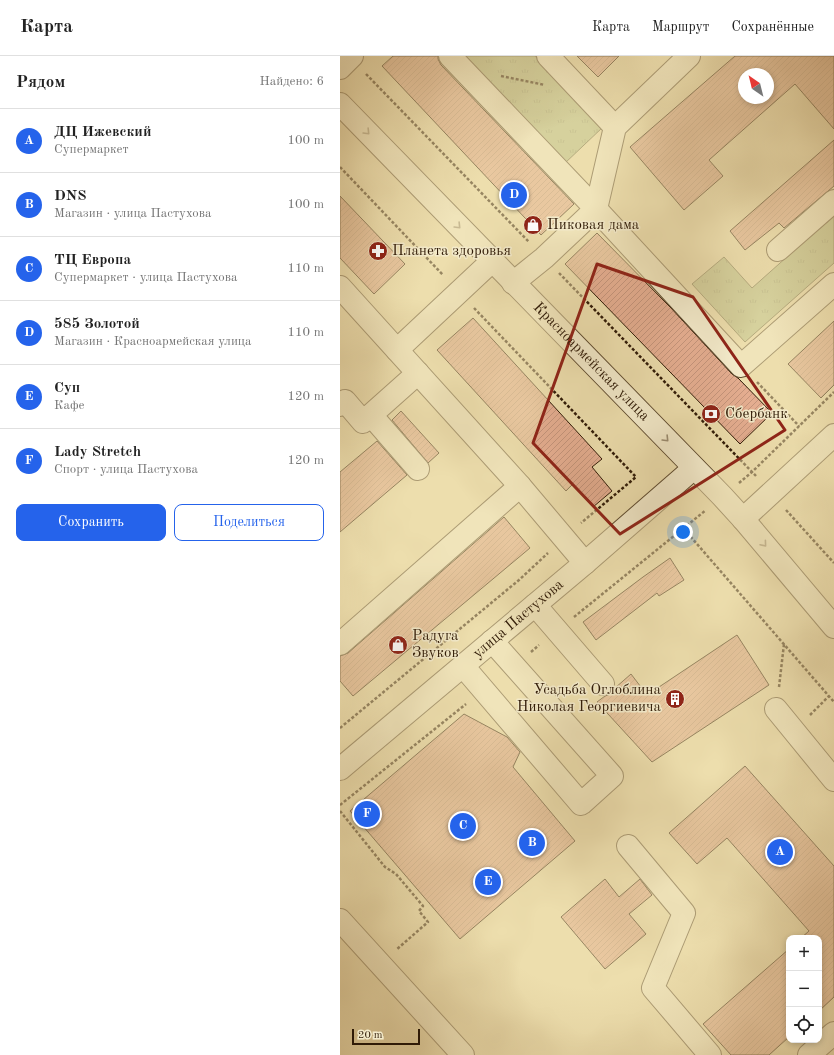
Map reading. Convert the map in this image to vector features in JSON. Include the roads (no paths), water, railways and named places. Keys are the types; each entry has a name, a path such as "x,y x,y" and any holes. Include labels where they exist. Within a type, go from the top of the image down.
{"street":[{"path":"340,68 352,56"},
{"path":"450,56 741,366 834,284"},
{"path":"548,56 615,127"},
{"path":"513,283 544,258 596,210 615,127 689,56"},
{"name":"Красноармейская улица","path":"340,104 743,519 834,627"},
{"path":"778,250 834,201"},
{"path":"397,350 492,261"},
{"path":"340,287 520,486 585,563"},
{"path":"340,405 345,401 363,422 418,373"},
{"path":"371,415 418,469"},
{"path":"743,519 772,494 834,435"},
{"name":"улица Пастухова","path":"340,769 585,563 694,468"},
{"path":"340,644 520,486"},
{"path":"535,605 603,684"},
{"path":"462,666 581,804 612,776 492,641"},
{"path":"776,709 834,780"},
{"path":"628,846 684,913 653,988 710,1055"},
{"path":"340,920 463,1055"},
{"path":"809,1055 834,1033"}],"place":[{"name":"585 Золотой","path":"514,195"},
{"name":"Пиковая дама","path":"533,225"},
{"name":"Планета здоровья","path":"378,251"},
{"name":"Сбербанк","path":"711,414"},
{"name":"Радуга Звуков","path":"398,645"},
{"name":"Усадьба Оглоблина Николая Георгиевича","path":"675,699"},
{"name":"Lady Stretch","path":"367,814"},
{"name":"ТЦ Европа","path":"463,826"},
{"name":"DNS","path":"532,843"},
{"name":"ДЦ Ижевский","path":"780,852"},
{"name":"Суп","path":"488,882"}]}
